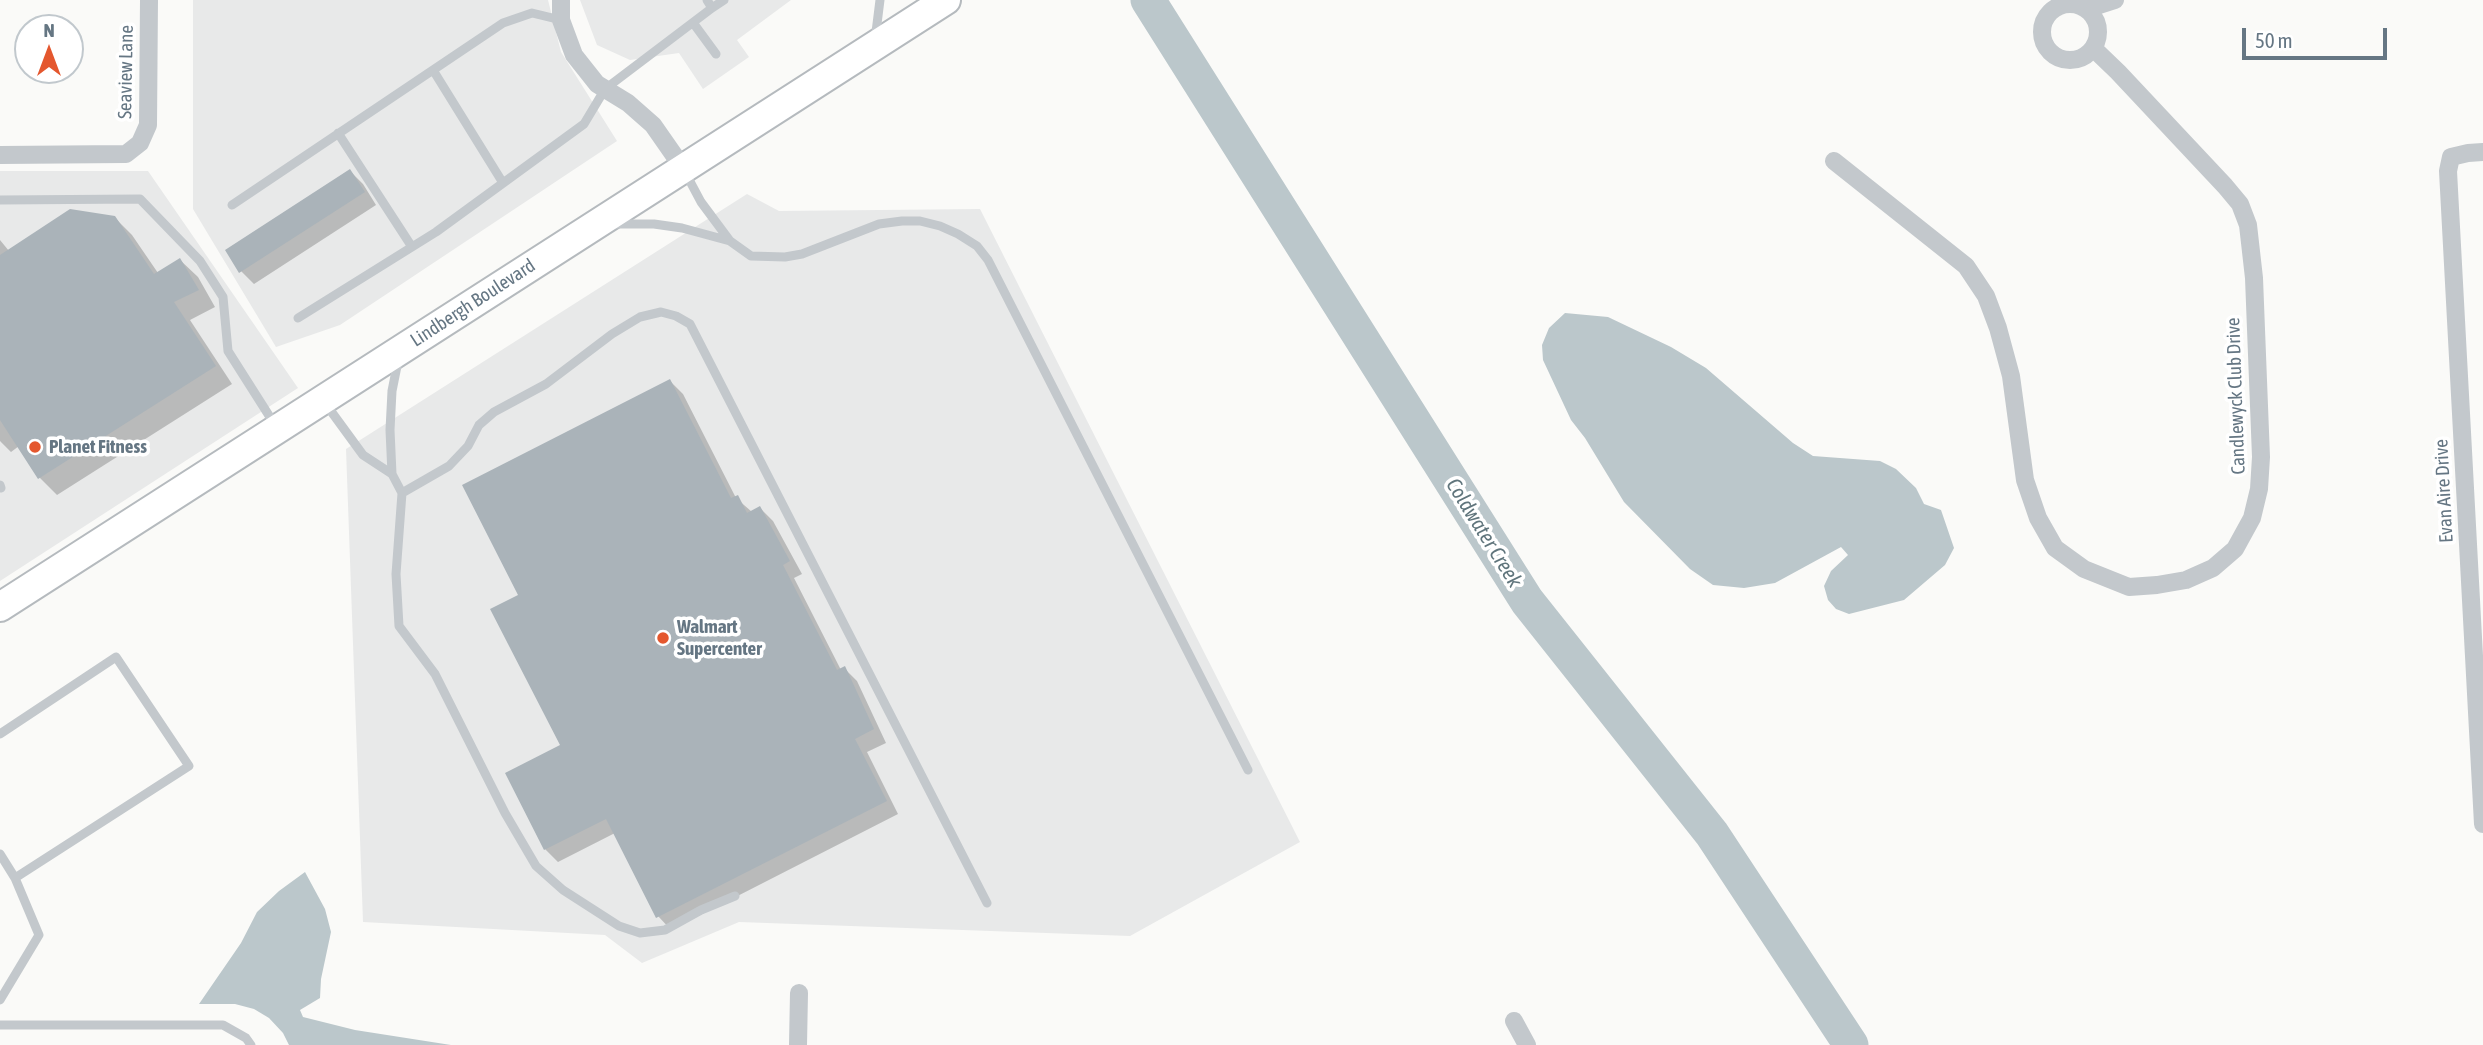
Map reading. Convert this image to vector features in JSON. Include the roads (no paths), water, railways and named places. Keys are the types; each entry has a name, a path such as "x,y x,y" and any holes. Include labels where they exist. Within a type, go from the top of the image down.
{"main road":[{"name":"Lindbergh Boulevard","path":"0,607 875,45 934,3"}],"street":[{"name":"Seaview Lane","path":"0,155 126,154 139,143 148,125 149,0"},
{"path":"561,0 561,20 574,55 597,84 628,103 653,125 683,168"},
{"path":"2087,9 2115,0"},
{"path":"2065,2 2087,9 2098,27 2098,38 2093,48 2074,60 2053,54 2042,36 2042,25 2047,15 2065,2"},
{"name":"Candlewyck Club Drive","path":"1834,161 1966,265 1986,296 2011,376 2025,480 2038,518 2055,548 2084,569 2129,587 2186,580 2213,568 2235,549 2252,518 2259,489 2261,457 2254,278 2248,225 2240,204 2225,186 2093,48"},
{"name":"Evan Aire Drive","path":"2483,152 2451,157 2448,171 2483,824"},
{"path":"798,1045 799,993"},
{"path":"1514,1021 1527,1045"}],"lane":[{"path":"298,318 412,247 584,124 606,89 694,24 710,4 724,0"},
{"path":"875,45 880,0"},
{"path":"232,205 503,23 532,13 561,20"},
{"path":"694,24 716,54"},
{"path":"433,70 503,183"},
{"path":"338,133 412,247"},
{"path":"683,168 701,202 730,242"},
{"path":"0,200 140,199 200,261 223,297 228,351 278,429"},
{"path":"597,224 654,224 682,228 730,242 751,256 785,257 802,254 879,224 902,220 940,226 977,246 988,260 1248,770"},
{"path":"402,493 449,466 468,446 480,425 494,412 546,384 612,334 640,317 661,312 690,324 987,903"},
{"path":"400,350 392,391 390,430 392,474 402,493 396,574 399,626 435,674 505,813 536,866 563,890 619,926 640,933 666,930 701,910 735,896"},
{"path":"323,400 363,455 392,474"},
{"path":"0,734 116,657 189,766 15,878"},
{"path":"0,854 15,878 39,935 0,1000"},
{"path":"0,1025 223,1025 246,1038 251,1045"}],"waterway":[{"name":"Coldwater Creek","path":"1148,0 1527,601 1712,834 1851,1045"}],"place":[{"name":"Planet Fitness","path":"35,447"},
{"name":"Walmart Supercenter","path":"663,638"}]}
